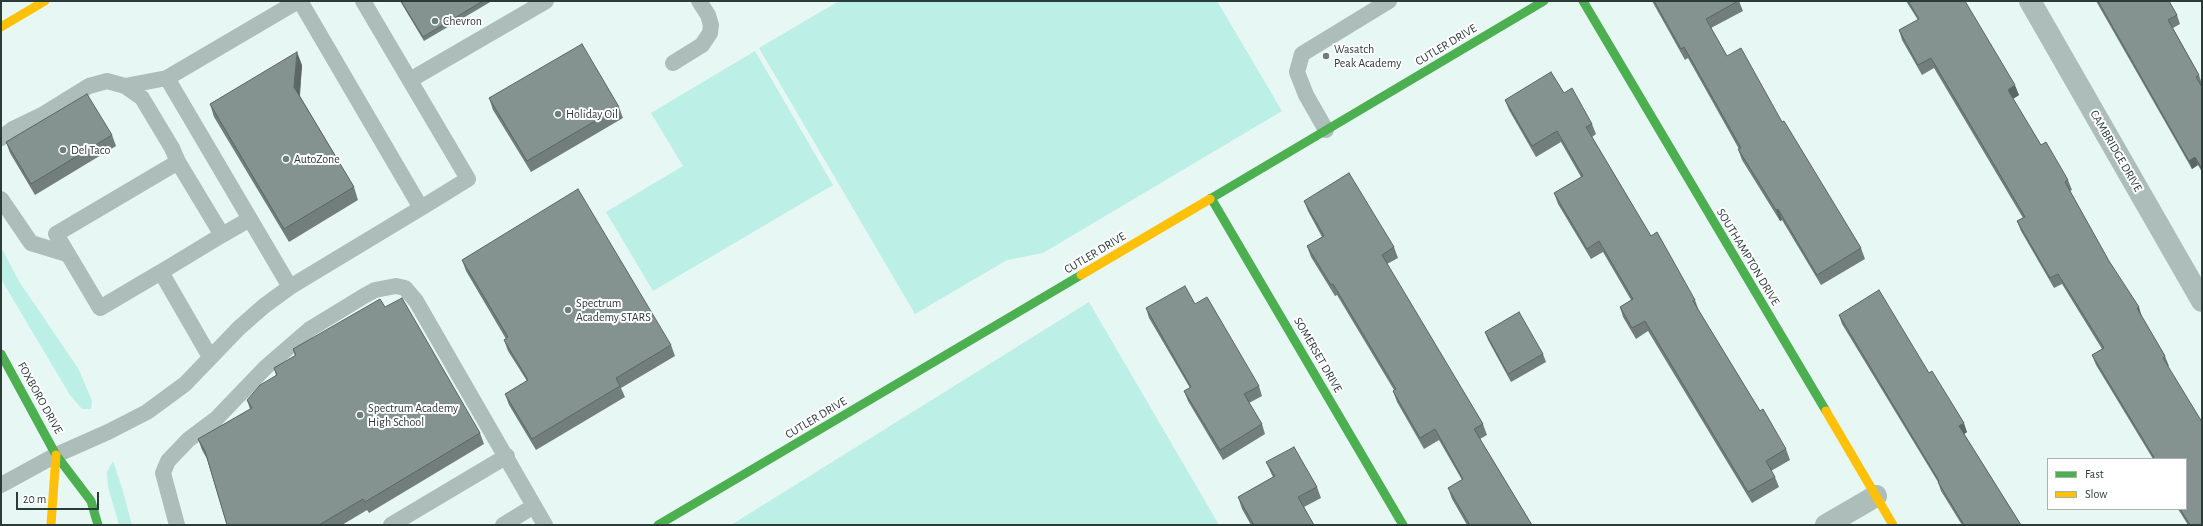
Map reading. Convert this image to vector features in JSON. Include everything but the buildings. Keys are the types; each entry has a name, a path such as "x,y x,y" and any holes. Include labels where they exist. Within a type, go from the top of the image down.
{"street":[{"path":"1,27 45,1"},
{"name":"CUTLER DRIVE","path":"658,525 1544,1"},
{"name":"SOUTHAMPTON DRIVE","path":"1583,1 1893,525"},
{"name":"CAMBRIDGE DRIVE","path":"2030,1 2202,302"},
{"name":"SOMERSET DRIVE","path":"1211,198 1404,525"},
{"name":"FOXBORO DRIVE","path":"1,354 32,408 56,455 91,501 98,525"},
{"path":"51,525 56,455"},
{"path":"1826,525 1876,496"}],"lane":[{"path":"125,86 168,78 299,1 421,208"},
{"path":"1,485 56,455 148,412 185,384 239,328 290,287 468,179 364,1"},
{"path":"410,80 546,1"},
{"path":"673,63 702,45 710,33 711,25 708,15 699,1"},
{"path":"1326,130 1306,95 1297,72 1302,54 1389,1"},
{"path":"168,78 290,287"},
{"path":"1,138 13,129 42,115 98,82 107,81 125,86 142,98 222,235"},
{"path":"178,162 56,234 100,308 250,219"},
{"path":"1,199 31,243 67,254"},
{"path":"161,272 210,357"},
{"path":"177,525 163,473 168,461 188,440 216,419 266,367 310,329 375,290 396,286 405,288 416,301 507,456 545,525"},
{"path":"392,525 507,456"},
{"path":"503,525 534,506"}],"green space":[{"path":"839,1 1217,1 1282,111 1043,253 1007,260 915,314 759,48"},
{"path":"755,51 833,185 653,291 606,212 683,166 651,113"},
{"path":"1,247 20,283 78,368 92,401 91,409 82,409 70,395 1,279"},
{"path":"1089,302 1219,525 731,525"},
{"path":"113,461 132,525 119,525 108,487 107,472"}],"traffic: fast":[{"path":"1210,199 1544,1"},
{"path":"1583,1 1826,411"},
{"path":"1211,198 1403,525"},
{"path":"658,525 1081,275"},
{"path":"1,354 56,455 91,501 98,525"}],"traffic: slow":[{"path":"1,27 45,1"},
{"path":"1081,275 1210,199"},
{"path":"1826,411 1893,525"},
{"path":"51,525 56,455"}],"place":[{"name":"Chevron","path":"435,21"},
{"name":"Wasatch Peak Academy","path":"1326,56"},
{"name":"Holiday Oil","path":"558,114"},
{"name":"Del Taco","path":"63,150"},
{"name":"AutoZone","path":"286,159"},
{"name":"Spectrum Academy STARS","path":"568,310"},
{"name":"Spectrum Academy High School","path":"360,415"}]}
